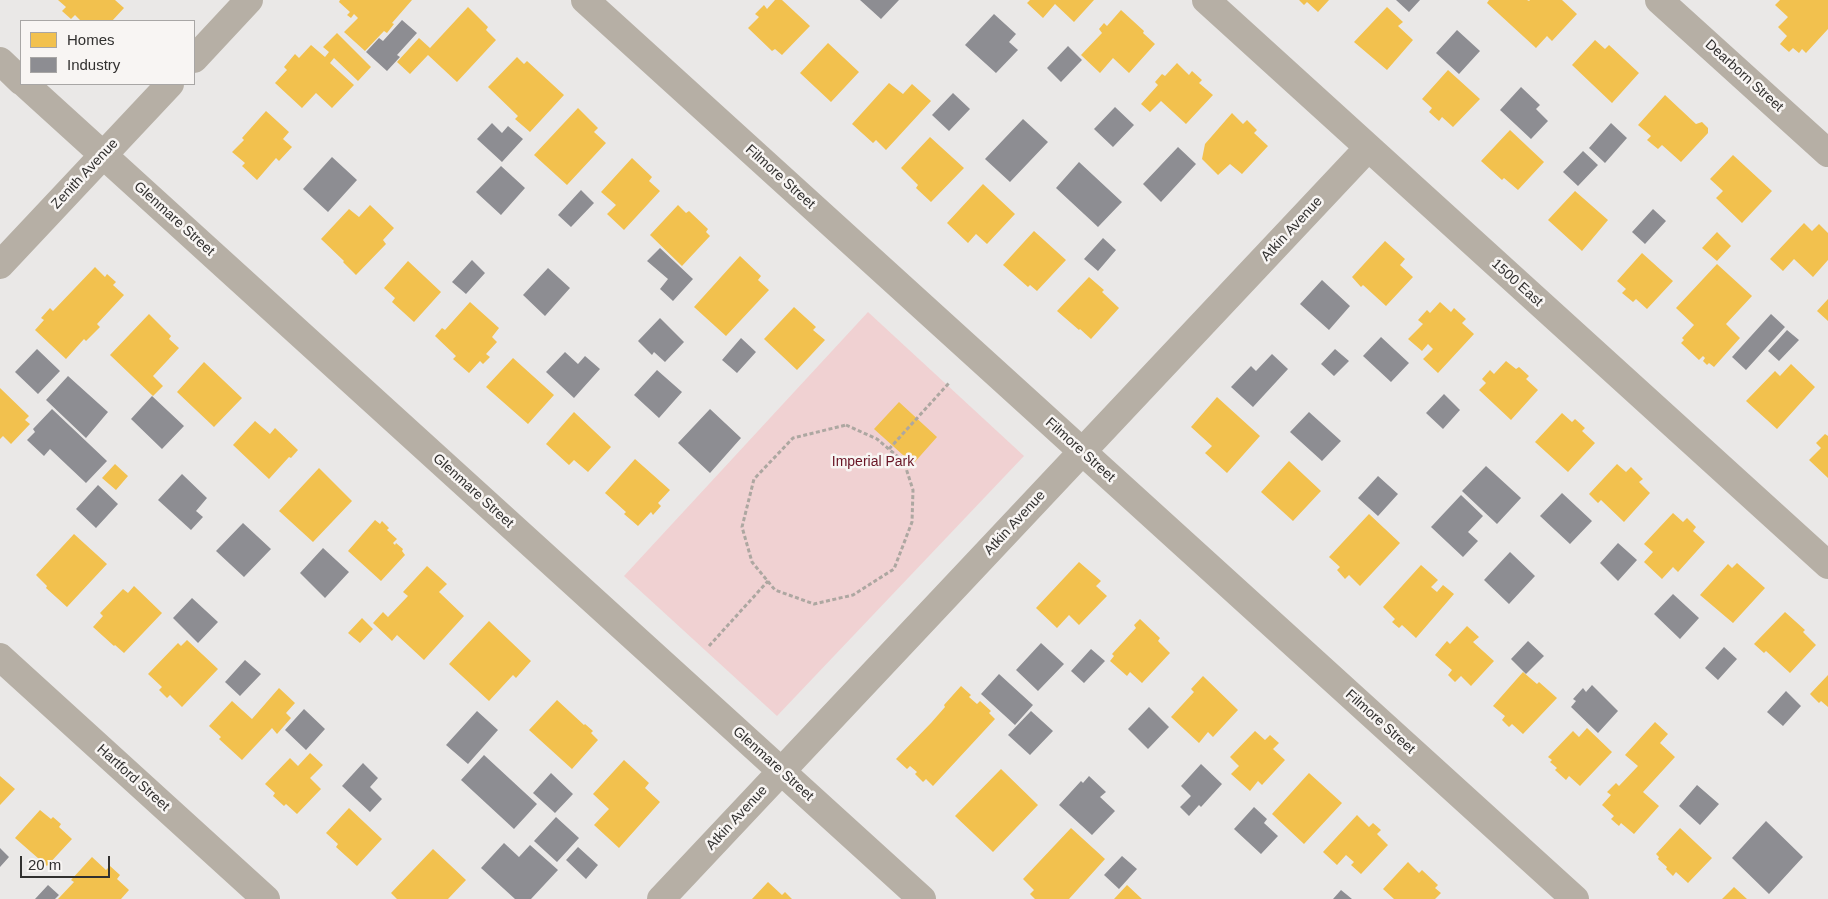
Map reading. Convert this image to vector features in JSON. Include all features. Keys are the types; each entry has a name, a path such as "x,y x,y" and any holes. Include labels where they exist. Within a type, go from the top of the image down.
{"street":[{"path":"195,58 249,0"},
{"name":"Filmore Street","path":"585,0 1575,899"},
{"name":"1500 East","path":"1206,0 1828,565"},
{"name":"Dearborn Street","path":"1659,0 1828,153"},
{"path":"0,61 20,79"},
{"name":"Glenmare Street","path":"26,85 922,899"},
{"name":"Zenith Avenue","path":"0,265 169,85"},
{"name":"Atkin Avenue","path":"660,899 1368,148"},
{"name":"Hartford Street","path":"0,658 266,899"}],"path":[{"path":"890,449 949,383"},
{"path":"846,425 878,439 904,462 913,490 912,522 894,569 853,595 814,604 775,590 768,581 752,562 742,527 754,480 793,438 846,425"},
{"path":"709,646 768,581"}],"green space":[{"name":"Imperial Park","path":"868,312 1024,456 777,716 624,576"}],"building: Homes":[{"path":"58,0 115,0 124,8 113,20 80,20 75,15 71,19 62,11 66,7"},
{"path":"340,0 412,0 392,23 394,24 387,33 384,31 365,51 344,32 358,18 354,14 351,18 347,15 350,12 339,2"},
{"path":"775,0 782,0 810,26 782,55 775,49 772,51 748,28 759,17 755,14 764,5 767,9"},
{"path":"1030,0 1094,0 1074,22 1055,4 1043,18 1027,3"},
{"path":"1299,0 1329,0 1318,12 1307,2 1304,5"},
{"path":"1489,0 1562,0 1577,14 1552,41 1547,36 1536,48 1487,3"},
{"path":"1780,0 1828,0 1828,29 1806,53 1802,49 1799,53 1793,48 1789,52 1780,44 1787,36 1778,27 1788,17 1775,5"},
{"path":"468,7 488,27 486,30 496,40 457,82 428,55 410,74 397,62 419,38 430,48"},
{"path":"1387,7 1403,22 1398,26 1413,40 1387,70 1354,42"},
{"path":"1121,10 1155,44 1129,73 1113,58 1100,73 1081,55 1102,33 1099,29 1104,23 1107,26"},
{"path":"337,33 371,67 358,81 334,58 330,63 354,85 332,108 316,93 302,108 275,83 287,70 284,67 295,54 299,58 311,45 325,57 329,52 323,47"},
{"path":"1595,40 1605,49 1609,45 1639,73 1612,103 1572,65"},
{"path":"828,43 859,72 831,102 800,73"},
{"path":"517,57 524,64 527,61 564,95 530,132 515,119 518,116 488,87"},
{"path":"1177,63 1189,75 1192,71 1202,80 1199,83 1213,95 1186,124 1161,101 1150,112 1141,104 1158,85 1155,82 1162,74 1165,76"},
{"path":"1448,70 1480,99 1453,127 1442,117 1439,121 1429,112 1432,108 1422,99"},
{"path":"889,83 903,94 912,84 931,101 886,150 876,140 873,143 852,124"},
{"path":"1665,95 1696,124 1702,122 1708,128 1708,133 1681,162 1662,145 1658,149 1647,140 1651,136 1638,125"},
{"path":"578,108 598,128 594,132 606,143 567,185 534,155"},
{"path":"266,111 289,132 283,139 292,147 279,161 276,158 257,180 242,166 245,163 232,152 244,140 242,138"},
{"path":"1232,113 1243,124 1247,120 1257,130 1254,133 1268,146 1242,174 1230,164 1218,175 1202,159 1205,144"},
{"path":"1510,130 1544,162 1518,190 1504,178 1502,180 1481,161"},
{"path":"930,137 964,168 931,202 916,188 918,185 901,168"},
{"path":"1733,155 1772,191 1742,223 1716,198 1723,191 1710,179"},
{"path":"632,158 652,177 649,181 660,191 624,230 607,214 616,205 601,192"},
{"path":"983,184 1015,214 987,244 976,234 968,243 947,223"},
{"path":"1575,191 1608,220 1582,251 1548,220"},
{"path":"370,205 394,228 383,240 386,244 356,275 321,239 349,209 359,217"},
{"path":"678,205 686,213 689,211 708,229 706,232 710,236 682,266 650,235"},
{"path":"1804,223 1812,231 1819,224 1828,233 1828,260 1813,277 1794,259 1783,271 1770,259"},
{"path":"1034,231 1066,260 1037,291 1030,285 1028,287 1003,265"},
{"path":"1717,232 1731,246 1717,261 1702,248"},
{"path":"1385,241 1405,259 1400,265 1413,277 1386,306 1363,285 1361,287 1352,277"},
{"path":"1642,253 1673,281 1647,309 1636,299 1633,302 1622,293 1626,289 1617,281"},
{"path":"740,256 761,276 758,280 769,290 726,336 694,307"},
{"path":"408,261 441,292 414,322 392,302 395,298 384,288"},
{"path":"1717,264 1752,296 1726,324 1740,338 1714,367 1709,363 1707,365 1703,361 1705,358 1703,356 1699,360 1681,343 1684,340 1682,338 1694,325 1676,308"},
{"path":"95,267 105,277 107,274 116,282 113,285 124,295 97,324 100,327 86,341 84,339 66,359 35,330 44,320 41,318 50,308 53,311"},
{"path":"1089,277 1104,290 1102,292 1119,308 1091,339 1057,311"},
{"path":"1828,299 1828,321 1817,311"},
{"path":"470,302 499,328 492,337 497,342 486,354 490,357 483,364 480,361 469,373 453,359 456,356 435,336 442,328 445,330"},
{"path":"1440,302 1451,312 1454,308 1466,319 1462,323 1474,334 1438,373 1423,359 1433,349 1428,344 1422,351 1408,339 1423,324 1418,320 1427,310 1430,313"},
{"path":"794,307 816,327 813,330 825,340 797,370 764,339"},
{"path":"149,314 171,336 169,339 179,348 153,376 163,386 153,396 110,355"},
{"path":"513,358 554,395 528,424 486,387"},
{"path":"1506,361 1516,369 1519,367 1529,376 1526,379 1538,390 1511,420 1479,390 1486,383 1482,379 1490,370 1494,374"},
{"path":"204,362 242,398 214,427 177,392"},
{"path":"1791,364 1815,387 1777,429 1746,401 1775,371 1780,376"},
{"path":"0,388 29,416 25,420 30,424 11,444 3,436 0,439"},
{"path":"1217,397 1260,436 1227,473 1205,453 1212,446 1191,427"},
{"path":"899,402 937,437 913,464 874,429"},
{"path":"574,412 611,447 588,472 574,460 569,465 546,444"},
{"path":"1562,413 1572,422 1575,419 1585,428 1582,431 1595,443 1568,472 1535,442"},
{"path":"255,421 270,434 275,428 298,450 269,479 233,445"},
{"path":"1825,434 1828,436 1828,478 1809,460 1821,448 1816,443"},
{"path":"635,459 670,490 658,503 661,506 653,515 651,512 638,526 605,493"},
{"path":"1289,461 1321,491 1293,521 1261,492"},
{"path":"115,464 128,476 116,490 102,478"},
{"path":"1617,464 1626,472 1631,467 1643,479 1639,482 1650,493 1624,522 1601,500 1598,503 1589,494"},
{"path":"319,468 352,501 313,542 279,511"},
{"path":"1673,513 1683,522 1687,518 1696,527 1693,531 1705,542 1678,572 1673,567 1662,579 1644,562 1653,552 1644,544"},
{"path":"1369,514 1400,543 1360,586 1349,575 1345,579 1337,570 1340,567 1329,557"},
{"path":"375,520 380,524 382,521 389,528 387,530 397,539 393,543 395,545 396,543 403,549 402,551 405,555 381,581 348,551"},
{"path":"74,534 107,564 67,607 46,588 47,586 36,575"},
{"path":"1079,562 1101,581 1096,586 1107,596 1079,625 1069,615 1057,628 1036,608"},
{"path":"1737,563 1765,588 1733,623 1700,595 1728,564 1732,568"},
{"path":"1421,565 1438,580 1431,587 1437,592 1443,585 1454,594 1416,638 1402,625 1399,628 1392,622 1395,619 1383,607"},
{"path":"427,566 447,584 439,592 464,616 424,660 397,635 392,641 373,623 383,612 388,617 408,596 403,592"},
{"path":"134,586 162,613 124,653 93,627 103,616 100,613 123,589 128,593"},
{"path":"1785,612 1805,630 1803,632 1816,645 1790,673 1766,651 1764,653 1754,644"},
{"path":"362,618 373,629 360,643 348,633"},
{"path":"1140,619 1160,638 1158,641 1170,653 1142,683 1130,672 1127,676 1110,661 1114,656 1112,654 1136,628 1134,625"},
{"path":"489,621 531,661 516,678 513,675 489,701 449,664"},
{"path":"1467,626 1479,637 1473,642 1494,661 1471,686 1461,676 1455,682 1448,675 1452,670 1435,655 1447,641 1450,644"},
{"path":"187,640 218,669 182,707 170,695 167,698 159,690 162,687 148,674 178,643 181,646"},
{"path":"1523,672 1537,684 1539,682 1557,698 1523,734 1512,724 1509,727 1502,720 1505,716 1493,706"},
{"path":"1828,675 1828,707 1821,701 1819,703 1810,694"},
{"path":"1203,676 1238,710 1213,737 1208,732 1199,743 1171,717 1194,692 1191,689"},
{"path":"961,686 977,704 980,701 991,711 989,713 995,719 933,786 926,779 923,782 915,774 917,772 910,766 907,769 896,759 931,723"},
{"path":"279,688 295,703 286,713 291,718 277,734 272,728 242,760 219,739 221,737 209,726 232,701 252,719"},
{"path":"557,700 593,731 591,733 598,740 572,769 529,730"},
{"path":"1655,722 1668,734 1660,743 1675,757 1643,792 1659,806 1634,834 1621,823 1619,826 1611,819 1614,816 1602,805 1611,795 1607,792 1616,783 1619,786 1638,766 1625,755"},
{"path":"1587,728 1612,752 1580,786 1569,776 1566,780 1555,770 1557,768 1550,762 1552,760 1548,757 1573,731 1579,737"},
{"path":"1255,731 1265,740 1270,735 1279,743 1273,749 1285,760 1262,785 1258,781 1250,791 1231,774 1239,766 1230,757"},
{"path":"310,753 323,765 310,778 321,789 297,814 273,796 275,793 265,784 290,758 298,766"},
{"path":"624,760 649,783 645,788 660,802 619,848 594,825 609,809 593,794"},
{"path":"1001,769 1038,805 993,852 955,816"},
{"path":"1309,773 1342,803 1304,844 1272,814"},
{"path":"0,776 15,789 0,805"},
{"path":"349,808 382,839 357,866 336,847 338,844 326,833"},
{"path":"40,810 61,824 59,827 72,839 47,866 15,838"},
{"path":"1357,815 1369,827 1373,823 1381,830 1377,834 1388,845 1361,874 1351,865 1354,862 1346,855 1337,865 1323,852"},
{"path":"1071,828 1105,859 1069,899 1035,899 1030,894 1034,890 1023,879"},
{"path":"1680,828 1712,858 1688,883 1676,872 1673,876 1656,854"},
{"path":"433,849 466,880 448,899 397,899 391,893"},
{"path":"92,857 106,870 110,866 120,875 117,879 129,890 121,899 58,899 74,882 71,880"},
{"path":"1408,862 1419,873 1422,870 1438,885 1435,888 1441,893 1435,899 1394,899 1383,889"},
{"path":"768,882 782,895 785,892 792,899 752,899"},
{"path":"1127,885 1142,899 1114,899"},
{"path":"1734,887 1747,899 1722,899"}],"building: Industry":[{"path":"860,0 899,0 881,19"},
{"path":"1396,0 1420,0 1409,12"},
{"path":"994,14 1016,34 1009,42 1018,50 996,73 965,45"},
{"path":"402,20 417,33 397,55 400,57 387,71 366,52 379,38 383,41"},
{"path":"1457,30 1480,51 1459,74 1436,53"},
{"path":"1068,46 1082,60 1061,82 1047,68"},
{"path":"1521,87 1540,105 1536,109 1548,121 1531,139 1500,110"},
{"path":"953,93 970,109 949,131 932,115"},
{"path":"1115,107 1134,125 1113,147 1094,129"},
{"path":"1023,119 1048,142 1010,182 985,159"},
{"path":"492,123 502,133 508,126 523,139 502,162 477,139"},
{"path":"1611,123 1627,138 1605,163 1589,148"},
{"path":"1178,147 1196,164 1161,202 1143,184"},
{"path":"1583,151 1598,165 1578,186 1563,172"},
{"path":"332,157 357,180 328,212 303,189"},
{"path":"1079,162 1122,202 1098,227 1056,188"},
{"path":"501,166 525,188 501,215 476,192"},
{"path":"581,190 594,203 571,227 558,215"},
{"path":"1653,209 1666,221 1645,244 1632,232"},
{"path":"1103,238 1116,250 1098,271 1084,259"},
{"path":"660,248 693,279 673,301 660,289 668,279 647,261"},
{"path":"472,260 485,273 466,294 452,282"},
{"path":"548,268 570,288 545,316 523,295"},
{"path":"1322,280 1350,306 1329,330 1300,304"},
{"path":"1771,314 1785,327 1746,370 1732,357"},
{"path":"660,318 684,342 665,362 654,352 652,355 638,341"},
{"path":"1787,330 1799,340 1779,361 1768,351"},
{"path":"1381,337 1409,363 1391,382 1363,356"},
{"path":"741,338 756,352 737,373 722,360"},
{"path":"37,349 60,371 38,394 15,372"},
{"path":"1335,349 1349,361 1334,376 1321,364"},
{"path":"565,352 578,364 585,356 600,369 574,398 546,372"},
{"path":"1272,354 1288,369 1253,407 1231,387 1251,366 1256,371"},
{"path":"657,370 682,392 659,418 634,395"},
{"path":"68,376 108,412 86,438 46,400"},
{"path":"1444,394 1460,410 1443,429 1426,413"},
{"path":"152,396 184,426 162,449 131,419"},
{"path":"52,409 107,461 86,483 50,449 44,456 27,440 35,432 33,429"},
{"path":"710,409 741,438 710,473 678,443"},
{"path":"1309,412 1341,441 1322,461 1290,432"},
{"path":"1486,466 1521,498 1497,524 1462,491"},
{"path":"182,474 207,498 196,511 203,517 191,530 158,500"},
{"path":"1378,476 1398,494 1378,516 1358,498"},
{"path":"98,485 118,504 96,528 76,509"},
{"path":"1562,493 1592,521 1570,544 1540,516"},
{"path":"1461,495 1483,516 1468,532 1478,541 1463,557 1431,527"},
{"path":"243,523 271,549 244,577 216,551"},
{"path":"1618,543 1637,560 1618,581 1600,563"},
{"path":"323,548 349,572 325,598 300,573"},
{"path":"1510,552 1535,576 1509,604 1484,580"},
{"path":"1673,594 1699,618 1680,639 1654,614"},
{"path":"192,598 218,622 198,643 173,618"},
{"path":"1528,641 1544,656 1526,674 1511,659"},
{"path":"1041,643 1064,664 1038,691 1016,670"},
{"path":"1724,647 1737,659 1718,680 1705,668"},
{"path":"1091,649 1105,661 1084,683 1071,671"},
{"path":"245,660 261,674 240,696 225,682"},
{"path":"999,674 1033,705 1015,725 981,694"},
{"path":"1592,685 1618,711 1598,733 1571,707 1576,701 1573,699 1583,688 1586,692"},
{"path":"1786,691 1801,706 1783,726 1767,712"},
{"path":"1149,707 1169,727 1148,749 1128,729"},
{"path":"304,709 325,729 306,750 285,730"},
{"path":"477,711 498,730 468,764 446,745"},
{"path":"1031,711 1053,731 1030,755 1008,735"},
{"path":"484,755 537,804 514,829 461,780"},
{"path":"363,763 378,778 370,787 382,799 370,812 342,786"},
{"path":"1201,764 1222,784 1201,807 1199,805 1189,816 1180,807 1191,796 1181,786"},
{"path":"551,773 573,794 555,813 533,793"},
{"path":"1089,776 1106,792 1100,797 1115,811 1092,835 1059,805 1081,781 1083,783"},
{"path":"1697,785 1719,804 1700,825 1679,806"},
{"path":"1254,807 1267,819 1264,823 1278,836 1261,854 1234,829"},
{"path":"556,817 579,838 557,862 534,841"},
{"path":"1766,821 1803,857 1769,894 1732,858"},
{"path":"504,843 519,857 530,845 558,870 531,899 515,899 481,868"},
{"path":"578,847 598,865 586,879 566,860"},
{"path":"0,848 9,857 0,867"},
{"path":"1122,856 1137,869 1119,889 1104,875"},
{"path":"48,885 59,895 55,899 35,899"},
{"path":"1341,890 1352,899 1333,899"}]}
